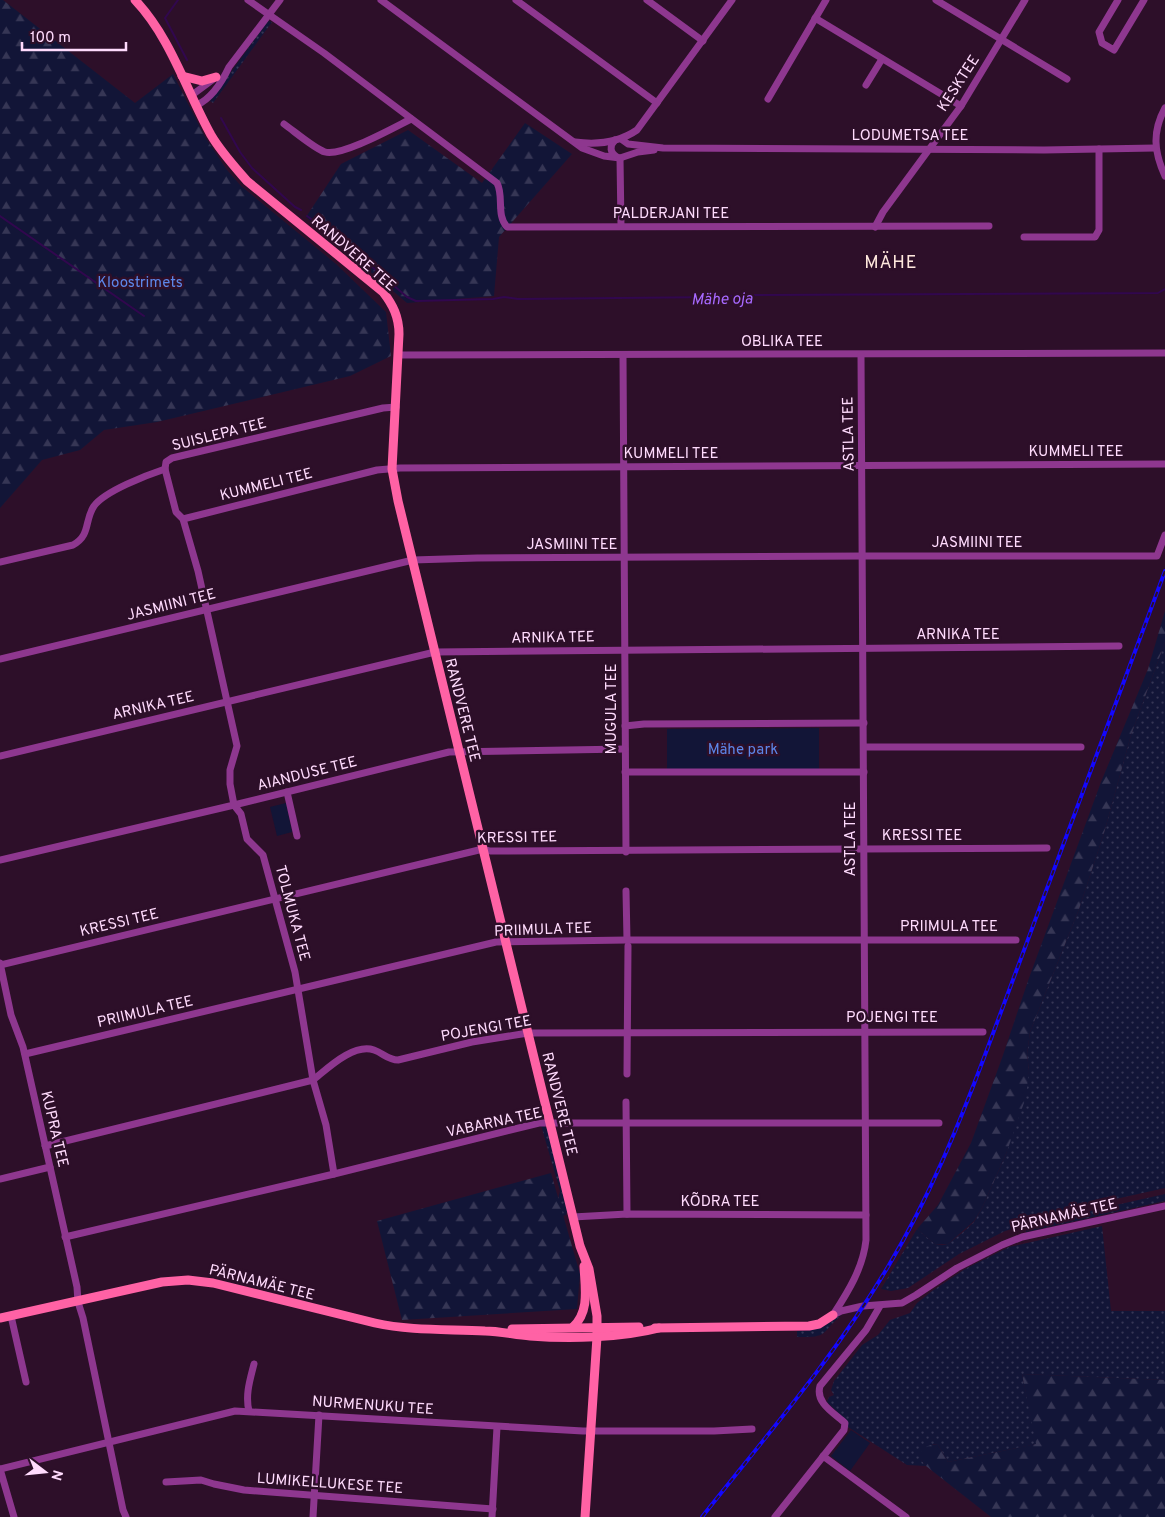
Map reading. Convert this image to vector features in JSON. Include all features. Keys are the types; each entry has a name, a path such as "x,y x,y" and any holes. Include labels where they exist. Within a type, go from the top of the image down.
{"main road":[{"name":"RANDVERE TEE","path":"135,0 156,26 212,135 230,162 247,181 383,292 394,308 398,321 392,469 398,501 573,1217 584,1259 589,1269 594,1295 597,1337 585,1517"},
{"path":"182,76 202,81 216,77"},
{"path":"573,1327 580,1320 584,1309 584,1259"},
{"name":"PÄRNAMÄE TEE","path":"0,1318 162,1282 188,1280 213,1283 382,1325 489,1331 531,1336 597,1337 659,1328"},
{"name":"PÄRNAMÄE TEE","path":"489,1331 573,1327 809,1326 819,1324 833,1315"}],"street":[{"name":"PALDERJANI TEE","path":"248,0 324,53 497,183 500,189 502,216 504,224 507,226 989,226"},
{"path":"196,105 211,94 280,0"},
{"path":"381,0 582,148 594,154 621,157 664,148"},
{"path":"516,0 657,103"},
{"path":"647,0 703,41"},
{"path":"621,157 613,154 611,150 612,145 623,141 636,132 732,0"},
{"path":"768,99 826,0"},
{"path":"936,0 1067,79"},
{"path":"1118,0 1099,32 1102,43 1114,50 1144,0"},
{"name":"KESKTEE","path":"875,227 962,106 1022,1"},
{"path":"816,18 962,106"},
{"path":"866,85 882,58"},
{"path":"192,95 229,67"},
{"path":"1165,108 1160,117 1155,140 1155,148 1165,176"},
{"path":"284,124 323,152 333,154 411,120"},
{"path":"636,132 637,142 643,146"},
{"path":"574,142 600,144 623,141 643,146 664,148"},
{"path":"621,226 621,157 630,149 623,141"},
{"name":"LODUMETSA TEE","path":"664,148 1155,148"},
{"path":"1024,237 1095,237 1099,230 1099,149"},
{"name":"OBLIKA TEE","path":"398,355 1165,353"},
{"name":"MUGULA TEE","path":"623,355 626,852"},
{"name":"ASTLA TEE","path":"833,1315 855,1278 863,1258 866,1240 864,556 861,355"},
{"name":"SUISLEPA TEE","path":"0,562 73,545 80,541 85,534 89,514 96,504 107,495 138,478 165,469 166,462 172,458 383,408 396,407"},
{"name":"KUMMELI TEE","path":"183,519 377,470 392,469 1165,464"},
{"name":"TOLMUKA TEE","path":"165,469 176,512 183,519 198,571 237,746 230,770 230,784 234,806 241,814 247,839 263,855 295,972 313,1080 326,1125 334,1174"},
{"name":"JASMIINI TEE","path":"0,659 413,560 624,557 1157,556 1165,535"},
{"name":"ARNIKA TEE","path":"0,756 435,652 1119,646"},
{"path":"625,726 644,724 864,723"},
{"path":"864,747 1081,747"},
{"name":"AIANDUSE TEE","path":"0,860 234,806 449,752 625,749"},
{"path":"625,772 864,772"},
{"path":"287,792 298,836"},
{"name":"KRESSI TEE","path":"0,964 484,849 490,851 626,852 1047,848"},
{"path":"626,891 628,943 627,1074"},
{"name":"PRIIMULA TEE","path":"25,1054 506,941 628,943 864,939 1016,940"},
{"name":"KUPRA TEE","path":"0,964 11,1014 25,1054 77,1287 78,1302 125,1517"},
{"name":"POJENGI TEE","path":"45,1146 313,1080 340,1058 365,1048 377,1051 392,1060 398,1060 472,1042 528,1032 983,1032"},
{"path":"626,1102 627,1214"},
{"name":"VABARNA TEE","path":"65,1237 334,1174 539,1123 939,1123"},
{"path":"0,1179 50,1167"},
{"name":"PÄRNAMÄE TEE","path":"833,1315 863,1306 902,1303 957,1268 1022,1237 1165,1207"},
{"name":"KÕDRA TEE","path":"573,1217 627,1214 866,1215"},
{"path":"774,1517 843,1432 845,1423 822,1402 818,1393 820,1386 866,1330 880,1306"},
{"path":"11,1316 26,1382"},
{"path":"249,1412 247,1404 249,1383 254,1364"},
{"name":"NURMENUKU TEE","path":"0,1469 235,1411 591,1431 714,1431 752,1429"},
{"path":"312,1517 319,1415"},
{"path":"492,1517 497,1427"},
{"path":"823,1456 905,1517"},
{"path":"0,1469 14,1517"},
{"name":"LUMIKELLUKESE TEE","path":"166,1482 201,1480 244,1490 493,1509"}],"green space":[{"name":"Kloostrimets","path":"0,0 3,0 135,103 173,74 205,137 227,170 241,186 336,264 386,312 391,356 350,376 157,422 104,430 80,450 42,460 0,508"},
{"path":"268,21 272,22 213,103 210,101"},
{"path":"525,123 572,154 499,237 494,296 407,303 306,217 341,164 408,130 482,183"},
{"path":"1165,611 1165,642 1131,735 1104,833 1079,909 1030,1032 1027,1054 1029,1071 1026,1097 1006,1154 982,1208 974,1221 948,1244 935,1244 917,1229 938,1205 971,1143 1101,782 1148,669"},
{"path":"1165,642 1165,1188 1084,1206 1005,1231 959,1254 908,1288 891,1291 881,1289 917,1229 935,1244 942,1245 948,1244 974,1222 1006,1154 1029,1071 1027,1054 1030,1032 1079,909 1104,833 1131,735"},
{"name":"Mähe park","path":"819,728 819,769 667,769 667,729"},
{"path":"286,803 292,832 277,836 270,807"},
{"path":"541,1125 547,1128 567,1211 566,1215 553,1219 560,1191"},
{"path":"551,1173 580,1274 577,1309 402,1320 377,1221"},
{"path":"1165,1194 1165,1201 1026,1232 1026,1230 1094,1210"},
{"path":"1102,1226 1111,1311 1165,1311 1165,1380 1022,1374 1037,1444 948,1462 938,1445 933,1444 921,1460 926,1466 907,1465 848,1427 848,1422 827,1402 829,1397 834,1395 831,1390 834,1381 862,1345 878,1335 890,1320 910,1313 917,1303 932,1291 965,1269 1009,1247"},
{"path":"842,1315 820,1335 797,1337 797,1331 809,1330"},
{"path":"1022,1374 1165,1380 1165,1517 991,1517 926,1466 921,1460 920,1453 930,1445 938,1445 948,1462 1036,1444"},
{"path":"851,1430 870,1443 850,1471 831,1456"}],"waterway":[{"path":"178,0 165,18 187,60"},
{"name":"Mähe oja","path":"221,118 240,152 252,168 295,207 301,210"},
{"path":"0,216 144,316"},
{"name":"Mähe oja","path":"307,216 333,235 407,297 416,301 504,297 518,299 749,295 1158,293 1165,289"}],"railway":[{"path":"702,1517 800,1394 847,1331 904,1240 930,1188 975,1082 1165,571"}],"district":[{"name":"MÄHE","path":"891,262"}]}
